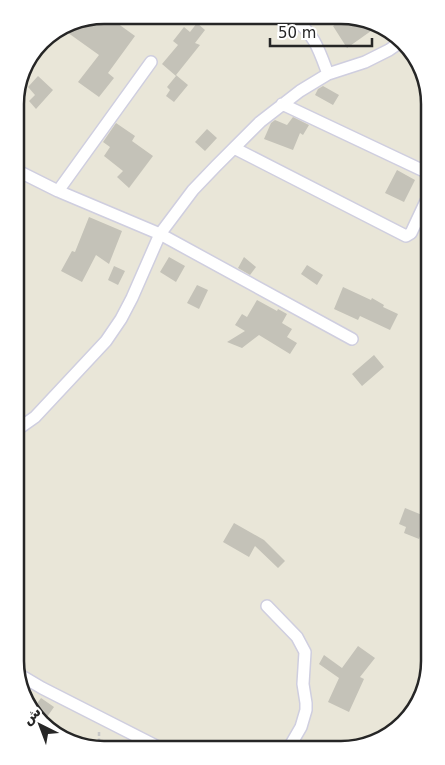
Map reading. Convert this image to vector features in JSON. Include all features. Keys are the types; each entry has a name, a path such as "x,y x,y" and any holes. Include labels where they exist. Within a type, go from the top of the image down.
{"street":[{"path":"300,24 312,36 319,47 328,74"},
{"path":"24,425 35,417 106,341 121,319 136,290 160,234 193,190 234,148 260,122 300,91 328,74 365,62 396,45"},
{"path":"58,192 151,62"},
{"path":"282,104 421,170"},
{"path":"234,148 406,236 411,233 421,212"},
{"path":"24,174 58,192 160,234 352,339"},
{"path":"267,606 297,636 304,652 303,684 306,710 301,727 293,741"},
{"path":"25,678 146,741"}],"path":[{"path":"97,716 99,741"}],"building":[{"path":"93,24 118,24 135,36 108,73 114,78 99,97 78,82 99,55 67,32"},
{"path":"196,24 205,30 195,43 200,45 176,75 188,85 174,102 166,96 170,90 167,87 176,76 162,64 178,45 173,41 184,27 190,32"},
{"path":"336,24 357,25 372,30 347,48 333,26"},
{"path":"38,76 53,90 36,109 29,101 35,95 28,87"},
{"path":"323,86 339,95 333,105 315,95 318,89"},
{"path":"293,117 309,125 303,135 300,133 293,150 264,139 271,123 275,120 287,125"},
{"path":"116,123 135,136 132,141 153,156 129,188 117,177 123,171 104,156 110,147 103,142"},
{"path":"207,129 217,138 205,151 195,142"},
{"path":"397,170 415,180 404,202 385,193"},
{"path":"89,217 122,231 109,264 96,255 82,282 61,271 72,251 75,252"},
{"path":"169,257 185,266 176,282 160,272"},
{"path":"244,257 256,267 250,275 238,268"},
{"path":"307,265 323,275 317,285 301,274"},
{"path":"114,266 125,271 118,285 108,280"},
{"path":"197,285 208,290 199,309 187,303"},
{"path":"343,287 371,300 372,298 384,305 383,307 398,314 390,330 360,316 358,320 334,309"},
{"path":"257,300 277,311 278,309 287,314 282,323 292,329 287,337 297,343 290,354 259,335 242,348 227,342 245,331 235,325 242,314 247,317"},
{"path":"374,355 384,367 362,386 352,374"},
{"path":"405,508 421,515 421,534 419,539 404,533 406,527 399,524"},
{"path":"234,523 264,540 285,561 278,568 255,546 249,557 223,542"},
{"path":"358,646 375,658 360,677 364,679 349,712 328,702 339,678 319,664 324,655 342,668"}]}
